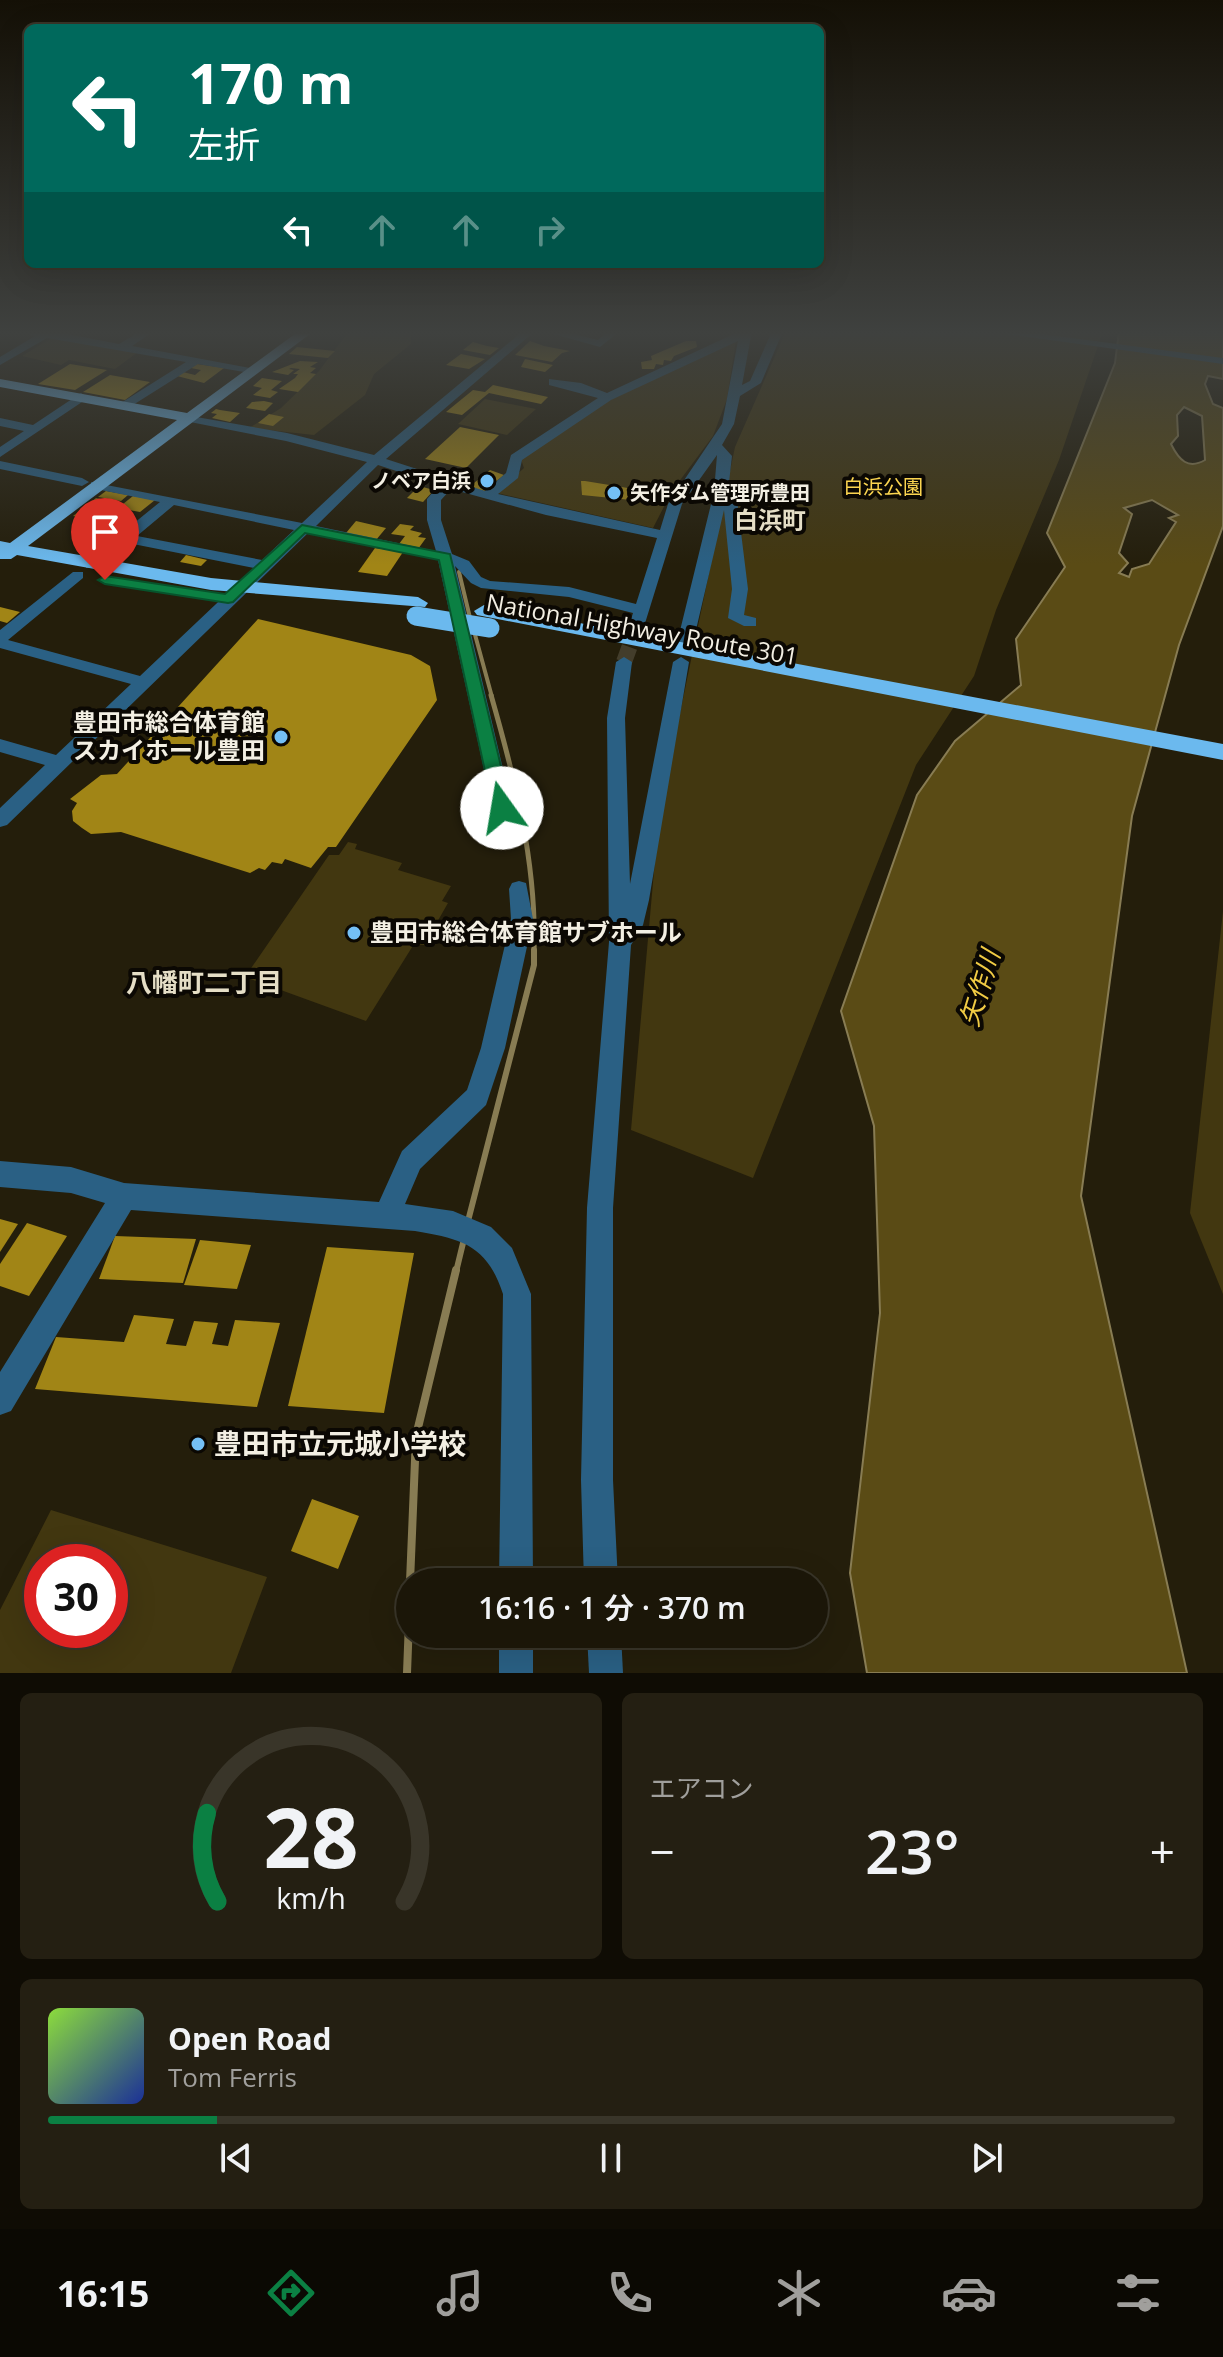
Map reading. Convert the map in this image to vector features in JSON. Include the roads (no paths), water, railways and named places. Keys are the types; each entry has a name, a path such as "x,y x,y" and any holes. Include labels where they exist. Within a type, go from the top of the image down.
{"highway":[{"path":"143,409 183,416 192,409"},
{"path":"3,551 193,409"},
{"name":"National Highway Route 301","path":"3,551 85,570 236,593 417,610 487,620 1223,752"},
{"name":"National Highway Route 301","path":"693,657 1223,769"}],"street":[{"path":"0,453 64,409"},
{"path":"0,820 302,529 437,409"},
{"path":"487,496 513,475 516,458 589,409"},
{"path":"636,629 675,504 716,446 732,409"},
{"path":"183,416 287,437 376,460 487,496 663,535"},
{"path":"0,422 35,429"},
{"path":"620,942 632,925 693,657 725,456 716,446"},
{"path":"0,465 445,557 464,564 476,580 487,585 569,592 642,610"},
{"path":"455,485 432,504 506,824"},
{"path":"721,492 730,500 740,589 736,618 750,622"},
{"path":"0,641 171,501"},
{"path":"126,538 264,565"},
{"path":"0,641 143,682"},
{"path":"600,1568 597,1480 600,1208 620,942 616,718 624,662"},
{"path":"0,745 59,763"},
{"path":"386,1217 411,1160 477,1097 493,1048 522,919 519,889"},
{"path":"0,1174 71,1180 124,1196 386,1217 467,1229 506,1263 517,1294 516,1568"},
{"path":"0,1400 124,1196"},
{"path":"516,1648 516,1673"},
{"path":"605,1648 606,1673"}],"water":[{"name":"矢作川","path":"1097,409 1182,409 1177,415 1178,436 1171,444 1185,462 1194,464 1205,460 1202,416 1188,409 1223,409 1223,526 1179,645 1132,816 1081,1196 1187,1673 867,1673 850,1573 880,1313 874,1126 841,1011 917,795 955,741 1021,685 1016,639 1065,567 1047,533","holes":["1152,500 1178,515 1169,518 1176,522 1149,564 1132,569 1129,577 1119,573 1128,563 1119,553 1132,514 1124,508"]}],"waterway":[{"path":"459,572 471,622"},
{"path":"474,631 492,697"},
{"path":"468,1221 534,965 532,887 523,822 491,695"},
{"path":"456,1272 464,1239"},
{"path":"411,1568 416,1436 456,1270"},
{"path":"407,1673 408,1648"}],"tunnel":[{"path":"624,662 636,629"}],"place":[{"name":"ノベア白浜","path":"487,481"},
{"name":"矢作ダム管理所豊田","path":"614,493"},
{"name":"豊田市総合体育館 スカイホール豊田","path":"281,737"},
{"name":"豊田市総合体育館サブホール","path":"354,933"},
{"name":"豊田市立元城小学校","path":"198,1444"}],"district":[{"name":"白浜町","path":"770,521"},
{"name":"八幡町二丁目","path":"204,983"}],"park label":[{"name":"白浜公園","path":"883,487"}]}
